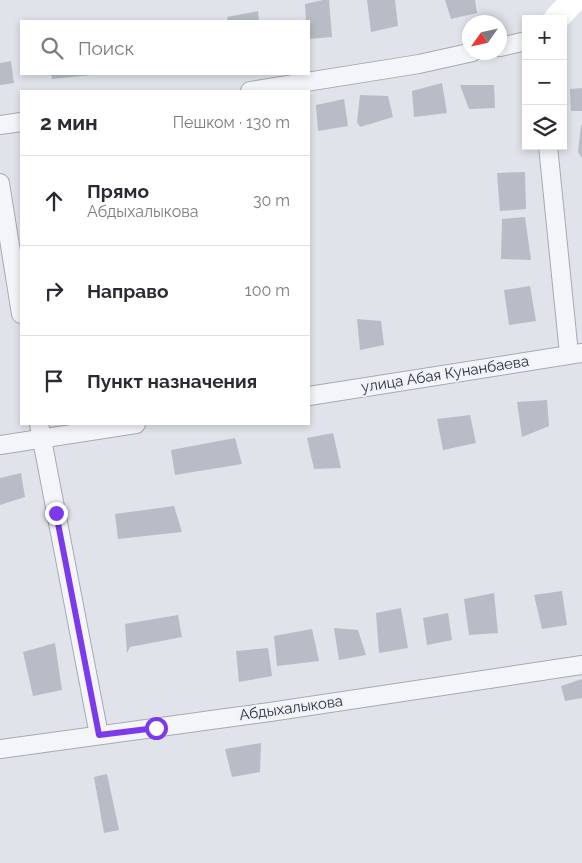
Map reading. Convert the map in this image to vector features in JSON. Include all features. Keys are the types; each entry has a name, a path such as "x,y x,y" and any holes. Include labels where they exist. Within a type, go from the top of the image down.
{"street":[{"path":"560,15 574,0"},
{"path":"507,45 522,42"},
{"path":"256,90 419,64 462,54"},
{"path":"0,125 20,122"},
{"path":"549,150 576,354"},
{"path":"0,183 20,308"},
{"name":"улица Абая Кунанбаева","path":"310,396 576,354"},
{"path":"0,445 40,431 122,425"},
{"path":"40,431 99,735"},
{"name":"Абдыхалыкова","path":"0,749 582,665"}],"building":[{"path":"329,0 332,37 310,39 310,20 306,20 305,4"},
{"path":"367,0 395,0 398,26 371,32"},
{"path":"445,0 475,0 477,13 451,19"},
{"path":"258,11 259,20 228,20 227,17"},
{"path":"11,61 14,83 0,85 0,63"},
{"path":"51,75 91,75 52,79"},
{"path":"442,83 447,113 414,117 412,91"},
{"path":"460,85 494,85 495,108 469,109"},
{"path":"582,88 582,111 571,111 570,89"},
{"path":"360,95 388,96 393,117 360,127 357,122"},
{"path":"344,99 348,126 318,131 316,105"},
{"path":"582,125 582,158 578,152"},
{"path":"525,172 526,209 500,211 497,173"},
{"path":"525,217 531,260 501,259 502,219"},
{"path":"530,286 536,321 509,325 504,290"},
{"path":"357,319 381,321 384,345 360,350"},
{"path":"547,400 549,426 522,437 517,402"},
{"path":"470,415 476,443 443,450 437,419"},
{"path":"333,433 341,468 314,469 307,438"},
{"path":"235,438 242,464 175,475 171,450"},
{"path":"21,473 25,497 0,505 0,478"},
{"path":"174,506 182,532 118,539 115,514"},
{"path":"562,591 567,625 542,629 534,595"},
{"path":"494,593 498,633 469,635 464,599"},
{"path":"401,608 408,648 379,653 376,613"},
{"path":"448,613 452,640 427,645 423,618"},
{"path":"178,615 182,637 130,647 127,653 125,624"},
{"path":"334,628 358,630 366,655 339,660"},
{"path":"312,629 319,661 277,666 274,636"},
{"path":"55,643 62,690 33,696 23,652"},
{"path":"268,648 272,676 239,682 236,651"},
{"path":"582,679 582,698 565,701 561,686"},
{"path":"261,743 260,772 232,777 225,749"},
{"path":"107,774 119,830 104,833 94,777"}],"route":[{"path":"56,513 99,735 156,728"}]}
